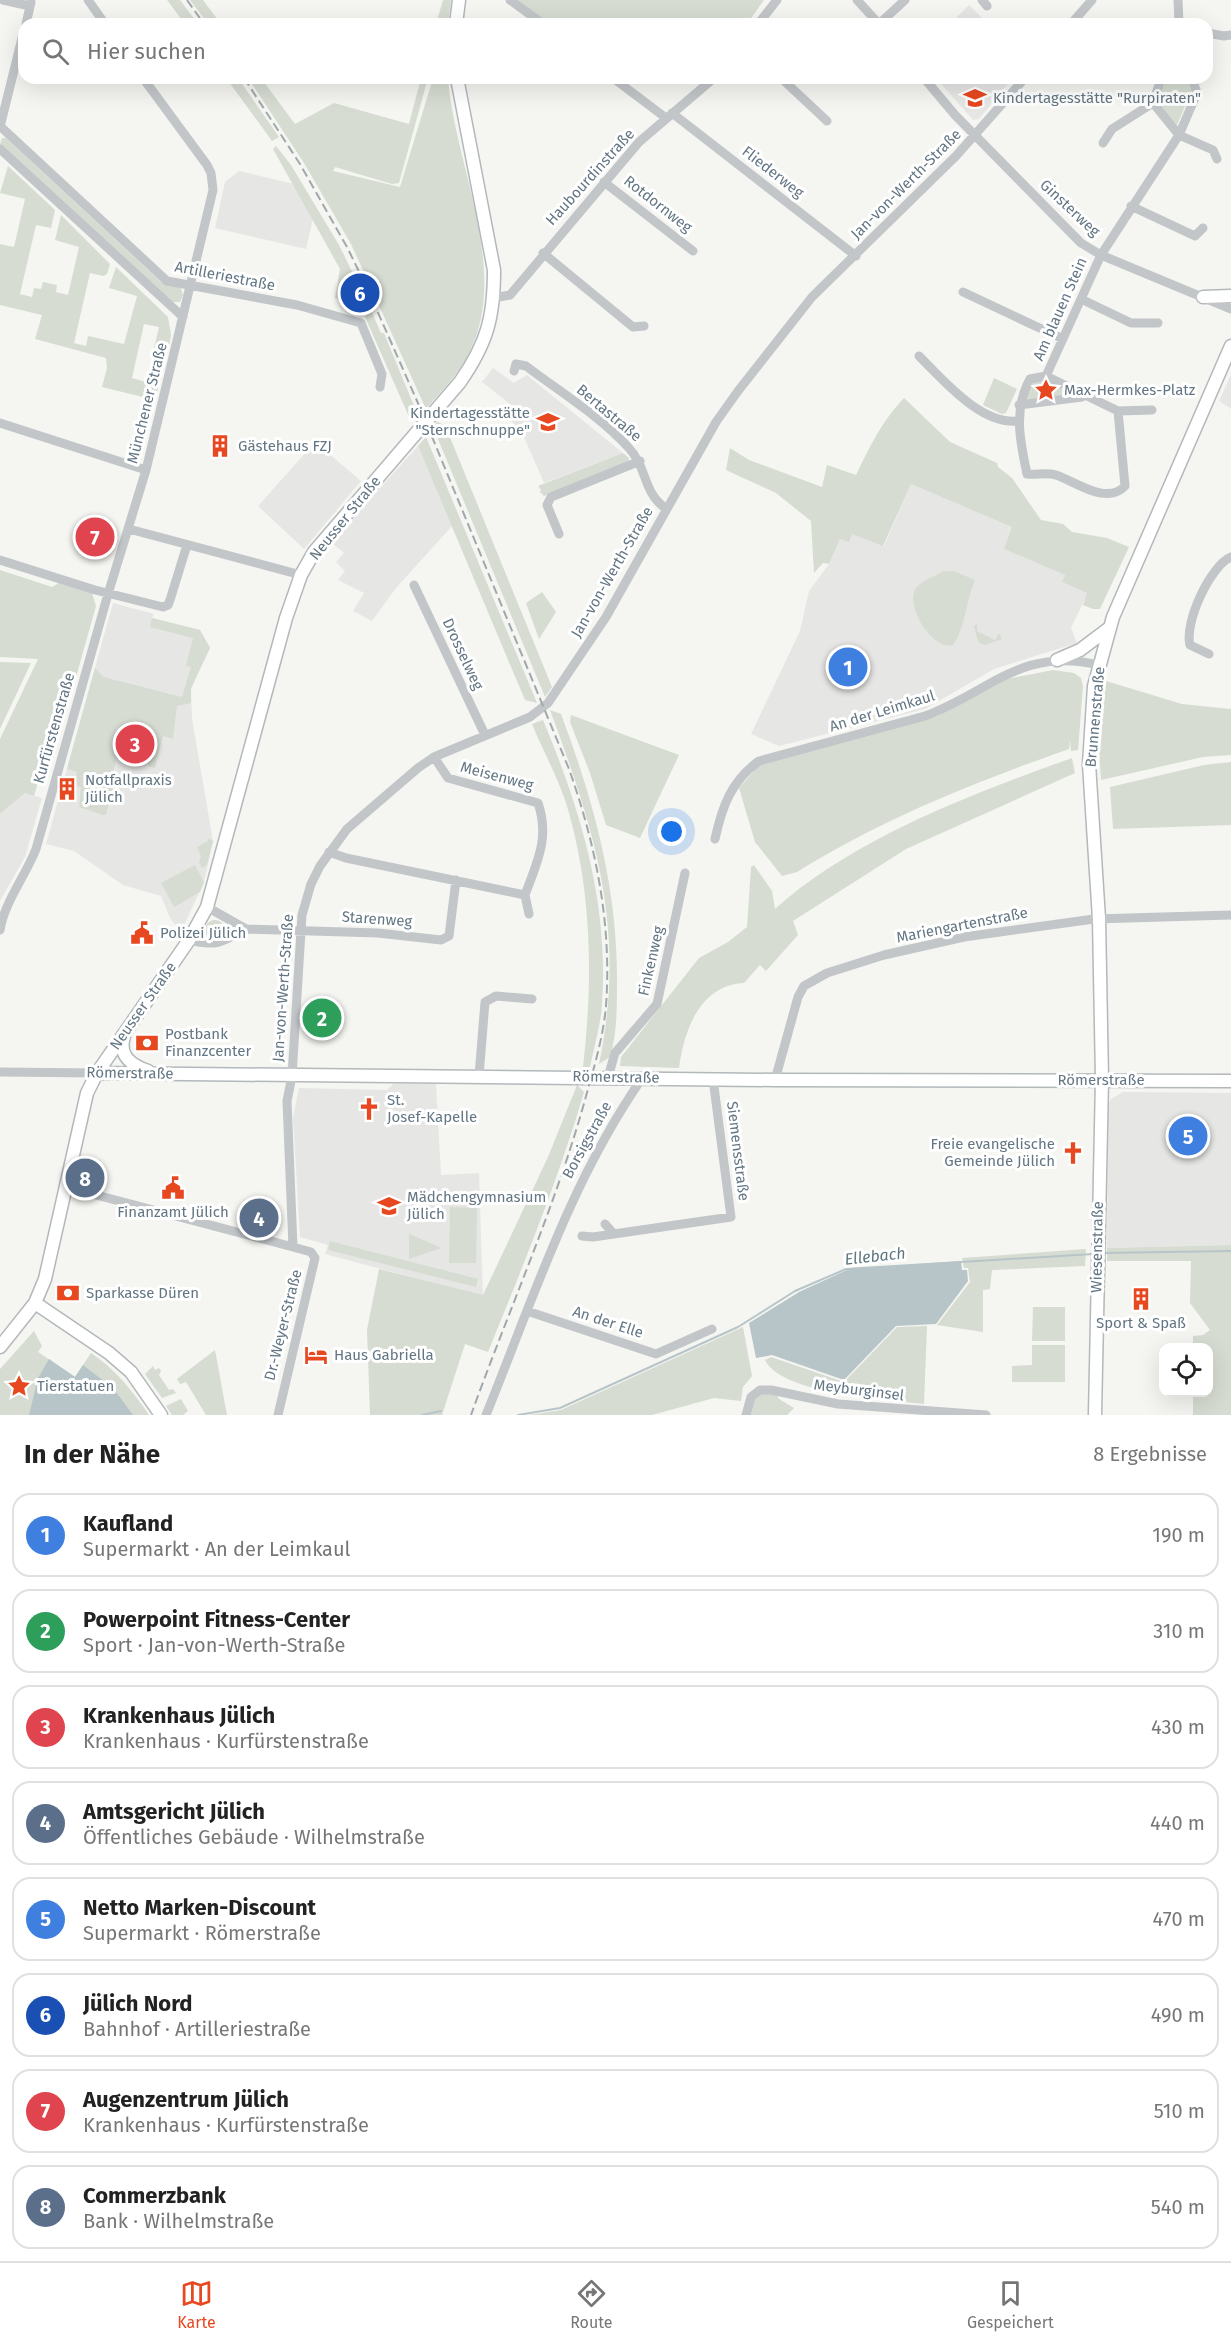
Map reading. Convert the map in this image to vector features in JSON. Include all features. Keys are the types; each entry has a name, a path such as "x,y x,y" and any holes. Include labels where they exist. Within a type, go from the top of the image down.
{"main road":[{"path":"457,18 459,0"},
{"name":"Neusser Straße","path":"0,1347 35,1303 46,1273 87,1093 97,1072 189,940 207,907 286,618 301,575 314,552 436,410 475,360 490,328 494,298 494,270 458,84"},
{"path":"1203,297 1231,296"},
{"name":"Brunnenstraße","path":"1102,1079 1099,919 1089,764 1098,664 1108,629 1230,348"},
{"path":"1056,660 1080,650 1108,629"},
{"path":"126,1031 122,1048 125,1056 139,1068 152,1073"},
{"name":"Römerstraße","path":"97,1072 776,1080 1231,1081"},
{"name":"Wiesenstraße","path":"1095,1415 1102,1079"},
{"path":"35,1303 109,1353 130,1372 161,1415"}],"street":[{"path":"3,0 31,3 27,18"},
{"path":"88,0 101,18"},
{"path":"510,0 535,18"},
{"path":"763,18 777,0"},
{"path":"857,0 874,18"},
{"path":"886,18 905,0"},
{"path":"1076,18 1092,0"},
{"path":"1178,0 1179,18"},
{"path":"1213,34 1231,35"},
{"path":"0,126 18,54"},
{"name":"Münchener Straße","path":"129,529 146,470 213,190 211,173 147,84"},
{"name":"Fliederweg","path":"622,84 669,116 856,256"},
{"name":"Haubourdinstraße","path":"494,298 510,295 543,253 639,142 707,84"},
{"path":"787,84 827,121"},
{"name":"Ginsterweg","path":"929,84 975,135 1081,243 1101,255 1231,309"},
{"name":"Jan-von-Werth-Straße","path":"292,1076 301,931 311,884 329,852 347,829 434,757 530,717 548,703 606,617 665,508 716,422 738,391 812,297 856,256 975,135 1019,84"},
{"path":"1103,143 1112,129 1153,103 1159,84"},
{"name":"Am blauen Stein","path":"1046,375 1101,255 1179,135 1197,93 1194,84"},
{"path":"1153,103 1179,135 1214,150 1217,159"},
{"name":"Artilleriestraße","path":"0,126 167,281 297,305 361,323 382,374 380,387"},
{"path":"0,149 183,317"},
{"name":"Rotdornweg","path":"604,182 693,251"},
{"path":"1131,206 1195,236 1203,228"},
{"path":"543,253 633,327 644,326"},
{"path":"963,292 1063,339"},
{"path":"1081,299 1131,322 1158,323"},
{"path":"919,356 963,400 1007,422 1018,421"},
{"name":"Bertastraße","path":"514,370 516,364 526,366 616,435 640,461 653,499 665,508"},
{"path":"1118,411 1125,486 1121,490 1101,493 1059,476 1027,474 1018,421 1019,405 1030,379 1046,375 1118,411 1152,410"},
{"path":"1019,405 1082,397 1085,394"},
{"path":"0,423 146,470"},
{"path":"559,534 547,505 551,497 640,461"},
{"path":"129,529 301,575"},
{"name":"Kurfürstenstraße","path":"0,930 9,904 27,873 36,849 108,594 129,529"},
{"path":"0,560 108,594 163,606 168,605 187,544"},
{"path":"1209,654 1190,645 1189,626 1216,567 1231,557"},
{"name":"Drosselweg","path":"414,585 485,735"},
{"name":"An der Leimkaul","path":"715,839 720,816 733,785 744,771 759,761 925,716 943,709 996,678 1056,660 1072,658 1098,664"},
{"name":"Meisenweg","path":"434,757 448,778 538,803 545,823 539,856 525,895"},
{"path":"329,852 346,858 525,895 529,914"},
{"name":"Finkenweg","path":"608,1077 615,1053 657,1004 685,873"},
{"name":"Starenweg","path":"301,931 378,933 441,940 449,936 456,880"},
{"path":"207,907 246,929 301,931"},
{"name":"Mariengartenstraße","path":"776,1080 798,997 804,986 813,979 916,947 1010,929 1099,919 1231,915"},
{"path":"189,940 210,945 220,944 246,929"},
{"path":"479,1076 485,1002 496,996 532,999"},
{"name":"Römerstraße","path":"0,1072 97,1072"},
{"name":"Dr.-Weyer-Straße","path":"278,1415 315,1258 311,1252 293,1247 286,1122 292,1076"},
{"name":"Borsigstraße","path":"486,1415 512,1359 527,1311 572,1200 610,1126 644,1077"},
{"name":"Siemensstraße","path":"582,1236 593,1237 731,1217 713,1079"},
{"path":"66,1187 293,1247"},
{"path":"604,1224 613,1233"},
{"name":"An der Elle","path":"527,1311 656,1354 712,1329"},
{"name":"Meyburginsel","path":"746,1415 750,1397 760,1390 771,1390 838,1404 986,1415"}],"shaded area":[{"path":"167,0 180,0 194,18 180,18"},
{"path":"190,0 203,0 216,18 204,18"},
{"path":"443,0 451,0 449,18 438,18"},
{"path":"516,0 764,0 751,18 540,18"},
{"path":"969,5 982,18 956,18"},
{"path":"230,84 242,84 279,137 272,141"},
{"path":"252,84 265,84 295,124 334,103 409,124 419,84 426,84 399,183 392,184 335,167 333,171 400,187 431,84 449,84 452,111 476,216 482,251 484,286 481,319 470,351 456,374 426,409 351,244 304,163"},
{"name":"Kindertagesstätte \"Rurpiraten\"","path":"941,84 1008,84 979,119 973,120"},
{"path":"1161,84 1191,84 1193,88 1177,125 1162,109 1159,93"},
{"path":"2,138 6,138 160,281 181,288 183,295 180,302 170,302 0,144"},
{"path":"276,146 291,165 339,245 369,306 362,309 359,303 335,298 340,269 273,149"},
{"path":"8,166 55,210 51,228 36,225 20,294 32,297 34,288 41,289 43,282 57,285 56,292 68,295 79,247 55,240 61,215 110,264 107,274 103,276 90,273 74,343 86,346 88,336 124,344 137,296 109,288 116,267 168,317 171,335 168,351 154,348 159,327 144,324 132,378 146,382 151,365 163,368 155,400 102,387 107,368 106,358 35,339 42,315 0,305 0,244 14,247 25,199 0,193"},
{"path":"239,171 294,184 313,219 306,249 215,228 225,182"},
{"path":"371,310 381,333 384,333 419,418 416,421 410,419 365,317"},
{"name":"Kindertagesstätte \"Sternschnuppe\"","path":"493,368 514,383 527,375 623,453 544,483 521,430 502,413 510,404 482,382"},
{"path":"1231,375 1231,409 1219,401"},
{"path":"994,378 1017,389 1006,413 1002,414 983,405"},
{"name":"Max-Hermkes-Platz","path":"1045,379 1077,395 1029,401 1024,395 1030,384"},
{"path":"904,398 950,442 997,463 998,467 1012,478 1041,520 1063,524 1072,532 1107,538 1129,547 1100,609 1083,605 1087,593 1062,582 1065,575 1004,549 1012,527 911,484 883,546 852,534 849,542 840,539 829,564 823,563 814,573 811,521 776,493 726,470 730,448 749,460 822,487 827,465 856,475 883,425"},
{"path":"437,422 445,425 552,687 545,697 433,427"},
{"path":"426,437 537,703 525,700 418,446"},
{"path":"315,442 361,481 304,549 258,506"},
{"path":"418,446 452,526 396,588 372,621 353,611 364,593 338,580 345,571 336,562 344,553 331,542"},
{"path":"623,453 629,458 628,462 544,496 540,492 538,486"},
{"path":"911,484 1013,527 1005,549 1065,575 1062,582 1088,593 1071,628 1077,643 994,669 925,709 779,746 751,734 800,631 809,591 829,564 840,539 852,533 884,546"},
{"path":"0,570 52,587 59,583 92,593 96,606 48,777 40,775 34,796 25,793 0,814 0,739 38,659 0,657"},
{"path":"944,571 954,571 975,580 960,631 953,645 945,645 930,635 917,616 914,606 913,596 916,588 925,580"},
{"path":"542,592 556,612 539,639 526,603"},
{"path":"113,603 154,614 152,618 200,630 210,648 191,689 192,719 213,841 204,882 181,932 170,918 161,896 123,885 74,851 46,844"},
{"path":"152,618 200,630 210,648 191,688 191,703 177,706 173,739 163,736 155,768 148,766 148,762 139,760 141,751 120,746 110,783 114,785 106,815 103,815 79,807 81,787 74,785 77,772 67,769 95,668 103,677 182,697 191,667 186,666 193,638 150,627"},
{"path":"977,624 977,631 995,640 999,633 1002,639 985,645 978,642 974,626"},
{"path":"0,662 31,663 0,729"},
{"path":"1053,670 1074,673 1081,678 1083,686 1078,750 1071,751 1070,740 1069,749 896,818 797,872 782,876 755,842 739,788 759,765 938,716 996,681"},
{"path":"1106,681 1182,704 1231,709 1231,755 1203,757 1101,780 1098,731"},
{"path":"550,710 561,714 584,780 602,846 613,914 617,1012 610,1057 599,1064 607,1016 610,970 608,926 593,841"},
{"path":"571,715 679,755 640,838 606,825 590,773 570,722"},
{"path":"543,720 580,823 589,858 601,930 602,1004 590,1067 583,1067 589,971 582,875 566,802 532,724"},
{"path":"1072,758 1075,773 906,849 793,921 798,935 766,971 760,965 744,983 716,992 705,1001 690,1025 679,1068 620,1066 621,1057 699,958 728,942 747,927 751,867 754,865 772,891 775,909 806,884 841,861 916,820"},
{"path":"1231,762 1231,825 1113,829 1110,787 1204,765"},
{"path":"25,793 42,798 25,857 0,901 0,814"},
{"path":"208,838 213,841 207,865 202,868 199,862 201,856 197,847 208,841"},
{"path":"195,865 204,882 200,892 174,907 161,883"},
{"path":"215,920 222,923 225,930 222,937 215,940 208,937 205,930 208,923"},
{"name":"Mädchengymnasium Jülich","path":"393,1084 436,1084 441,1175 479,1173 483,1296 325,1254 328,1245 300,1237 293,1118 299,1088 387,1090"},
{"path":"577,1085 584,1092 563,1158 488,1352 465,1344 442,1415 370,1415 367,1330 379,1269 483,1295 548,1157"},
{"path":"1123,1092 1231,1093 1231,1245 1107,1248 1108,1106 1111,1099"},
{"path":"450,1207 477,1208 476,1263 449,1263"},
{"path":"410,1234 441,1248 409,1259"},
{"path":"330,1241 478,1279 476,1287 328,1250"},
{"path":"1231,1245 1231,1415 1193,1415 1193,1397 1213,1397 1213,1343 1193,1343 1193,1336 1203,1335 1210,1330 1190,1303 1191,1261 1107,1261 1107,1248"},
{"path":"1086,1249 1085,1266 992,1270 990,1289 983,1290 983,1332 937,1325 970,1282 968,1268 964,1268 962,1258"},
{"path":"961,1261 962,1270 967,1270 968,1281 936,1324 896,1326 844,1380 772,1355 756,1358 749,1323 799,1292 849,1269"},
{"path":"1033,1307 1065,1307 1065,1341 1032,1341"},
{"path":"927,1326 924,1404 862,1397 813,1388 792,1381 775,1371 765,1360 771,1357 844,1382 897,1327"},
{"path":"743,1327 752,1376 743,1387 741,1401 714,1398 652,1415 529,1415 561,1410"},
{"path":"34,1331 42,1346 38,1352 75,1377 91,1353 123,1381 149,1415 0,1415 0,1369"},
{"path":"1032,1345 1065,1345 1065,1382 1012,1382 1012,1366 1032,1365"},
{"path":"215,1350 227,1415 206,1415 186,1382 180,1384 177,1379"},
{"path":"49,1359 75,1377 83,1365 113,1388 133,1415 29,1415 38,1378"},
{"path":"153,1366 155,1370 159,1368 161,1371 159,1375 169,1390 173,1389 176,1393 162,1398 145,1374"},
{"path":"760,1392 776,1393 779,1399 794,1408 787,1415 750,1415 752,1402"},
{"path":"181,1399 188,1411 183,1415 172,1415 166,1406"}],"waterway":[{"name":"Ellebach","path":"1102,1253 1231,1251"},
{"name":"Ellebach","path":"518,1415 560,1408 738,1327 795,1291 846,1269 1093,1254"},
{"name":"Ellebach","path":"422,1415 441,1411"}],"railway":[{"path":"187,0 200,18"},
{"path":"248,84 300,164 347,247 421,410 569,769 587,827 600,886 607,945 607,976 605,1019 597,1057 558,1185 471,1415"}],"place":[{"name":"Kindertagesstätte \"Rurpiraten\"","path":"975,98"},
{"name":"Jülich Nord","path":"360,293"},
{"name":"Max-Hermkes-Platz","path":"1046,390"},
{"name":"Kindertagesstätte \"Sternschnuppe\"","path":"548,422"},
{"name":"Gästehaus FZJ","path":"220,446"},
{"name":"Augenzentrum Jülich","path":"95,537"},
{"name":"Kaufland","path":"848,667"},
{"name":"Krankenhaus Jülich","path":"135,744"},
{"name":"Notfallpraxis Jülich","path":"67,789"},
{"name":"Polizei Jülich","path":"142,933"},
{"name":"Powerpoint Fitness-Center","path":"322,1018"},
{"name":"Postbank Finanzcenter","path":"147,1043"},
{"name":"St. Josef-Kapelle","path":"369,1109"},
{"name":"Netto Marken-Discount","path":"1188,1136"},
{"name":"Freie evangelische Gemeinde Jülich","path":"1073,1153"},
{"name":"Commerzbank","path":"85,1178"},
{"name":"Finanzamt Jülich","path":"173,1188"},
{"name":"Mädchengymnasium Jülich","path":"389,1206"},
{"name":"Amtsgericht Jülich","path":"259,1218"},
{"name":"Sparkasse Düren","path":"68,1293"},
{"name":"Sport & Spaß","path":"1141,1299"},
{"name":"Haus Gabriella","path":"316,1355"},
{"name":"Tierstatuen","path":"19,1386"}]}
